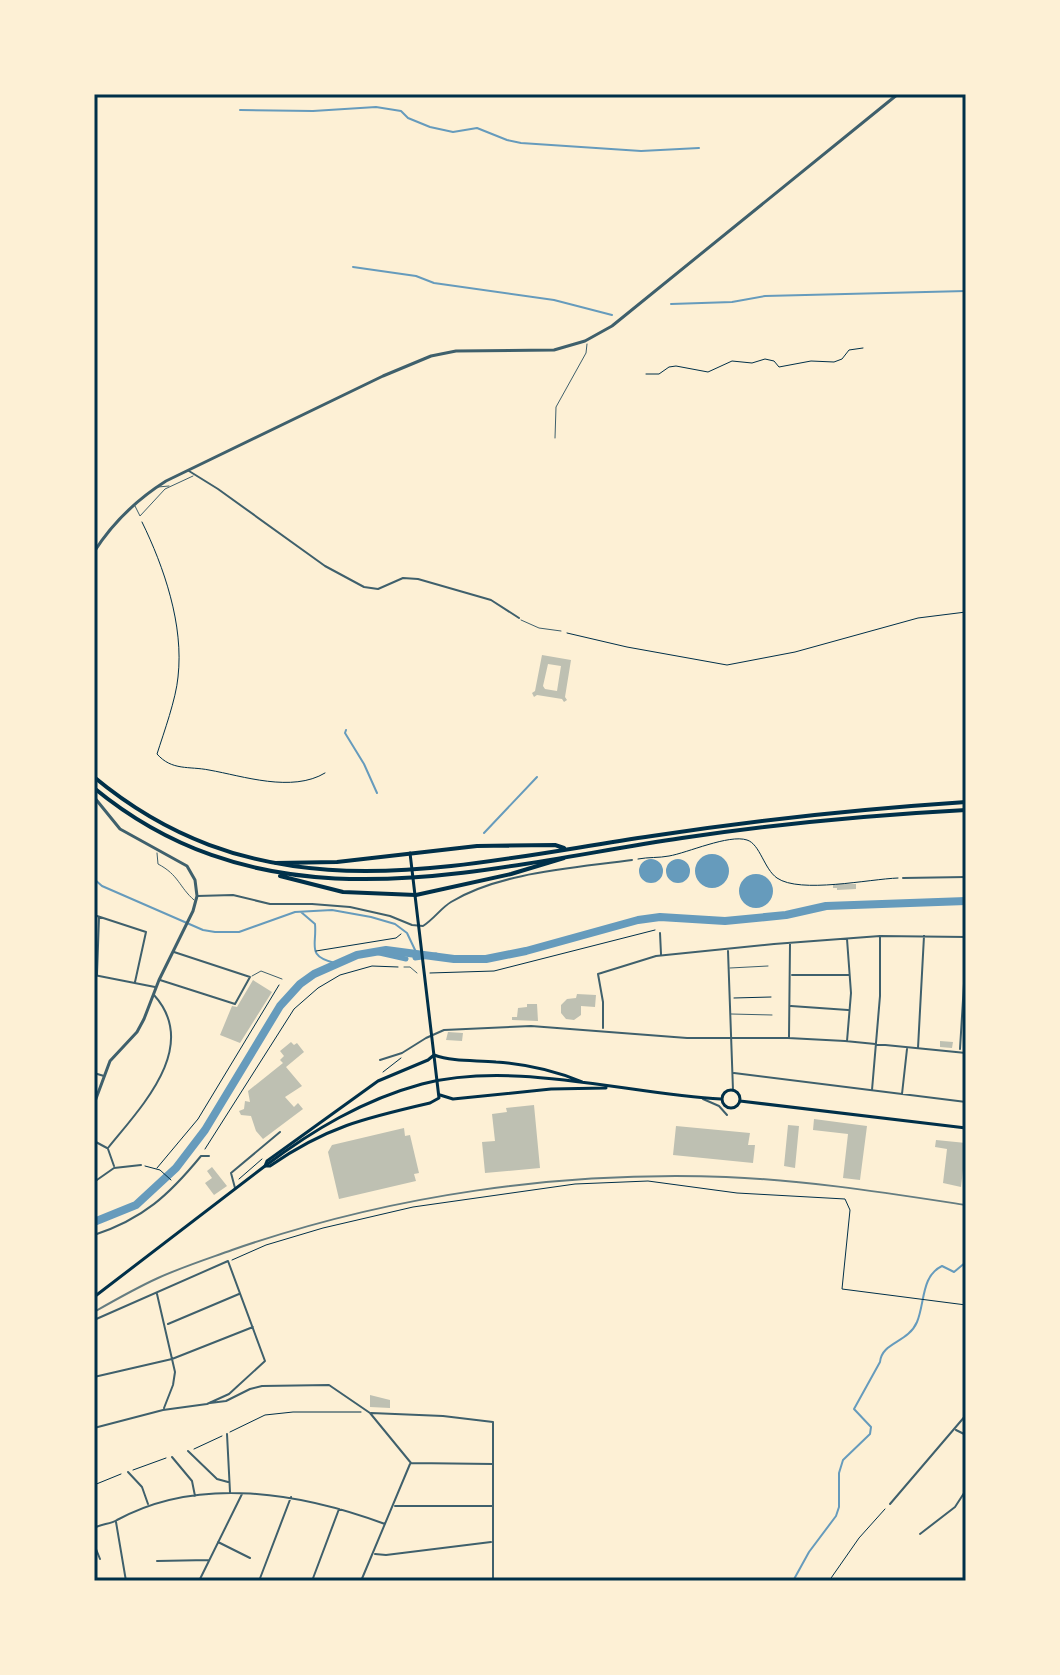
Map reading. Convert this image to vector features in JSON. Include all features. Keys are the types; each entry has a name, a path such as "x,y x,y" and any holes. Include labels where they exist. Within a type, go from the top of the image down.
{"highway":[{"path":"94,777 154,819 190,837 270,863 320,871 396,872 786,817 966,802"},
{"path":"94,788 150,826 191,847 275,872 322,879 431,877 788,824 966,810"},
{"path":"270,863 337,862 477,846 555,845 567,849"},
{"path":"275,872 285,878 343,892 415,892 511,874 568,856"}],"main road":[{"path":"265,1166 329,1131 430,1103 439,1093 410,856"},
{"path":"434,1055 445,1059 502,1062 585,1083"},
{"path":"265,1166 286,1146 378,1081 434,1055"},
{"path":"94,1297 302,1139 343,1115 425,1083 497,1076 721,1099"},
{"path":"439,1093 453,1099 551,1089 612,1087"},
{"path":"733,1090 740,1101 729,1108 724,1106 721,1099 724,1092 733,1090"},
{"path":"740,1101 966,1128"}],"street":[{"path":"94,552 116,521 156,488 369,382 431,356 456,351 554,350 585,341 612,326 898,94"},
{"path":"189,470 193,476 218,489 325,566 364,587 378,589 409,577 491,600 519,618"},
{"path":"94,797 120,829 187,866 195,880 197,899 137,1032 114,1056 94,1104"},
{"path":"197,899 233,895 270,904 350,907 423,926 455,900 487,887 531,874 632,860"},
{"path":"903,878 966,877"},
{"path":"94,915 146,932 135,982"},
{"path":"99,916 96,975 156,987"},
{"path":"660,933 661,955"},
{"path":"918,1048 924,935"},
{"path":"872,1091 877,1044 880,936"},
{"path":"603,1030 603,1002 597,976 617,966 661,955 847,938 966,937"},
{"path":"847,938 850,975 847,1041"},
{"path":"788,1038 790,943"},
{"path":"728,950 733,1090"},
{"path":"159,980 235,1004 250,977 173,951"},
{"path":"960,1052 966,951"},
{"path":"791,975 850,975"},
{"path":"108,1148 151,1095 165,1068 171,1032 160,1002 154,995"},
{"path":"790,1006 849,1010"},
{"path":"380,1060 402,1053 444,1030 531,1026 687,1038 847,1041 966,1053"},
{"path":"902,1095 907,1047"},
{"path":"94,1073 104,1076"},
{"path":"734,1073 966,1102"},
{"path":"698,1097 719,1106 727,1115"},
{"path":"235,1189 231,1173 280,1132"},
{"path":"94,1141 108,1148 114,1168"},
{"path":"94,1235 131,1220 158,1203 201,1156 209,1156"},
{"path":"94,1182 114,1168 141,1165"},
{"path":"94,1320 228,1261 265,1361 229,1394 207,1404"},
{"path":"156,1293 175,1372 163,1410"},
{"path":"166,1325 240,1293"},
{"path":"94,1377 172,1359 254,1327"},
{"path":"94,1428 163,1410 226,1401 262,1386 329,1385 370,1413 411,1463 493,1464"},
{"path":"370,1413 493,1422 493,1581"},
{"path":"890,1504 966,1415"},
{"path":"955,1429 966,1435"},
{"path":"227,1434 230,1493"},
{"path":"188,1451 219,1481 229,1482"},
{"path":"172,1457 192,1481 195,1496"},
{"path":"361,1581 411,1463"},
{"path":"128,1472 142,1487 149,1505"},
{"path":"920,1534 954,1508 966,1490"},
{"path":"94,1528 149,1505 230,1493 291,1497 340,1508 385,1524"},
{"path":"206,1581 199,1580 242,1493"},
{"path":"259,1581 291,1497"},
{"path":"393,1506 493,1506"},
{"path":"312,1581 340,1508"},
{"path":"116,1521 126,1581"},
{"path":"217,1541 250,1558"},
{"path":"373,1554 493,1542"},
{"path":"94,1544 100,1559"},
{"path":"157,1561 210,1560"}],"lane":[{"path":"555,438 556,407 586,353 585,341"},
{"path":"134,504 140,516 155,497 193,476"},
{"path":"156,488 171,486"},
{"path":"519,618 539,628 561,631"},
{"path":"158,849 158,864 179,879 187,894 197,899"},
{"path":"730,968 768,966"},
{"path":"404,967 410,967 417,973"},
{"path":"250,977 261,971 282,979"},
{"path":"731,1014 772,1015"}],"path":[{"path":"646,374 659,374 676,366 708,372 732,361 752,363 765,359 774,361 779,367 811,361 834,362 842,359 849,350 863,348"},
{"path":"140,516 161,567 179,648 177,682 157,754 176,767 264,782 305,781 325,773"},
{"path":"561,631 627,647 727,665 795,652 918,618 966,612"},
{"path":"632,860 669,856 696,847 743,839 752,843 774,876 789,883 903,878"},
{"path":"428,973 494,971 636,933 658,930 660,933"},
{"path":"316,951 396,938 401,934"},
{"path":"201,1156 279,1030 301,1002 340,975 372,966 404,967"},
{"path":"158,1169 198,1119 282,979"},
{"path":"731,999 771,997"},
{"path":"141,1165 158,1169 173,1181"},
{"path":"228,1261 266,1245 323,1228 413,1207 575,1184 648,1181 737,1193 845,1199 850,1210 842,1289 966,1305"},
{"path":"829,1581 859,1538 890,1504"}],"water":[{"path":"712,854 724,859 729,871 724,883 712,888 700,883 695,871 700,859"},
{"path":"651,859 660,862 663,871 660,880 651,883 642,880 639,871 642,862"},
{"path":"678,859 689,866 690,871 683,882 678,883 667,876 666,871 673,860"},
{"path":"756,874 768,879 773,891 768,903 756,908 744,903 739,891 744,879"}],"building":[{"path":"542,655 571,660 567,700 534,697 532,693","holes":["548,664 561,666 557,691 545,689"]},
{"path":"833,884 856,884 856,889 837,890"},
{"path":"253,980 272,992 240,1043 220,1035 232,1006 237,1007"},
{"path":"577,994 596,995 595,1007 581,1006 581,1015 574,1020 566,1019 561,1013 561,1005 567,999 576,998"},
{"path":"527,1004 537,1004 538,1021 512,1020 512,1017 517,1017 518,1008 527,1007"},
{"path":"448,1032 463,1033 462,1041 446,1040"},
{"path":"940,1041 953,1042 952,1048 940,1047"},
{"path":"291,1042 294,1045 297,1043 304,1052 286,1067 302,1086 285,1097 294,1107 298,1103 303,1109 263,1139 256,1131 251,1116 241,1115 239,1111 244,1109 245,1101 250,1102 248,1091 283,1063 280,1060 284,1056 280,1051"},
{"path":"534,1105 540,1168 485,1173 482,1142 495,1141 492,1114 507,1112 506,1108"},
{"path":"814,1119 867,1126 860,1180 843,1178 848,1134 813,1130"},
{"path":"788,1125 799,1126 795,1168 784,1166"},
{"path":"676,1126 750,1133 748,1145 755,1145 753,1163 673,1155"},
{"path":"404,1128 405,1136 410,1135 419,1173 414,1174 416,1181 339,1199 328,1152 332,1145"},
{"path":"936,1140 966,1143 961,1187 943,1183 947,1149 935,1147"},
{"path":"212,1167 227,1186 214,1195 205,1183 212,1178 207,1171"},
{"path":"370,1395 390,1400 390,1408 370,1407"}],"waterway":[{"path":"240,110 313,111 376,107 401,111 408,118 430,127 453,132 477,128 521,143 641,151 699,148"},
{"path":"353,267 416,276 434,283 554,300 612,315"},
{"path":"671,304 732,302 765,296 966,291"},
{"path":"346,730 377,793"},
{"path":"484,833 537,777"},
{"path":"94,879 102,886 203,930 239,932 295,912 332,910 395,924 407,933 416,952"},
{"path":"94,1222 136,1205 176,1168 205,1130 280,1006 314,974 357,955 386,950 454,959 486,959 660,917 725,921 786,915 826,906 966,901"},
{"path":"301,912 315,924 316,953 335,963"},
{"path":"375,952 406,959"},
{"path":"415,958 436,955"},
{"path":"793,1581 809,1552 836,1516 843,1460 870,1434 871,1427 854,1409 882,1355 913,1329 920,1315 927,1283 935,1270 942,1266 954,1272 966,1262"}],"railway":[{"path":"94,1312 176,1270 292,1231 414,1201 538,1183 663,1176 726,1177 816,1184 966,1205"}]}
